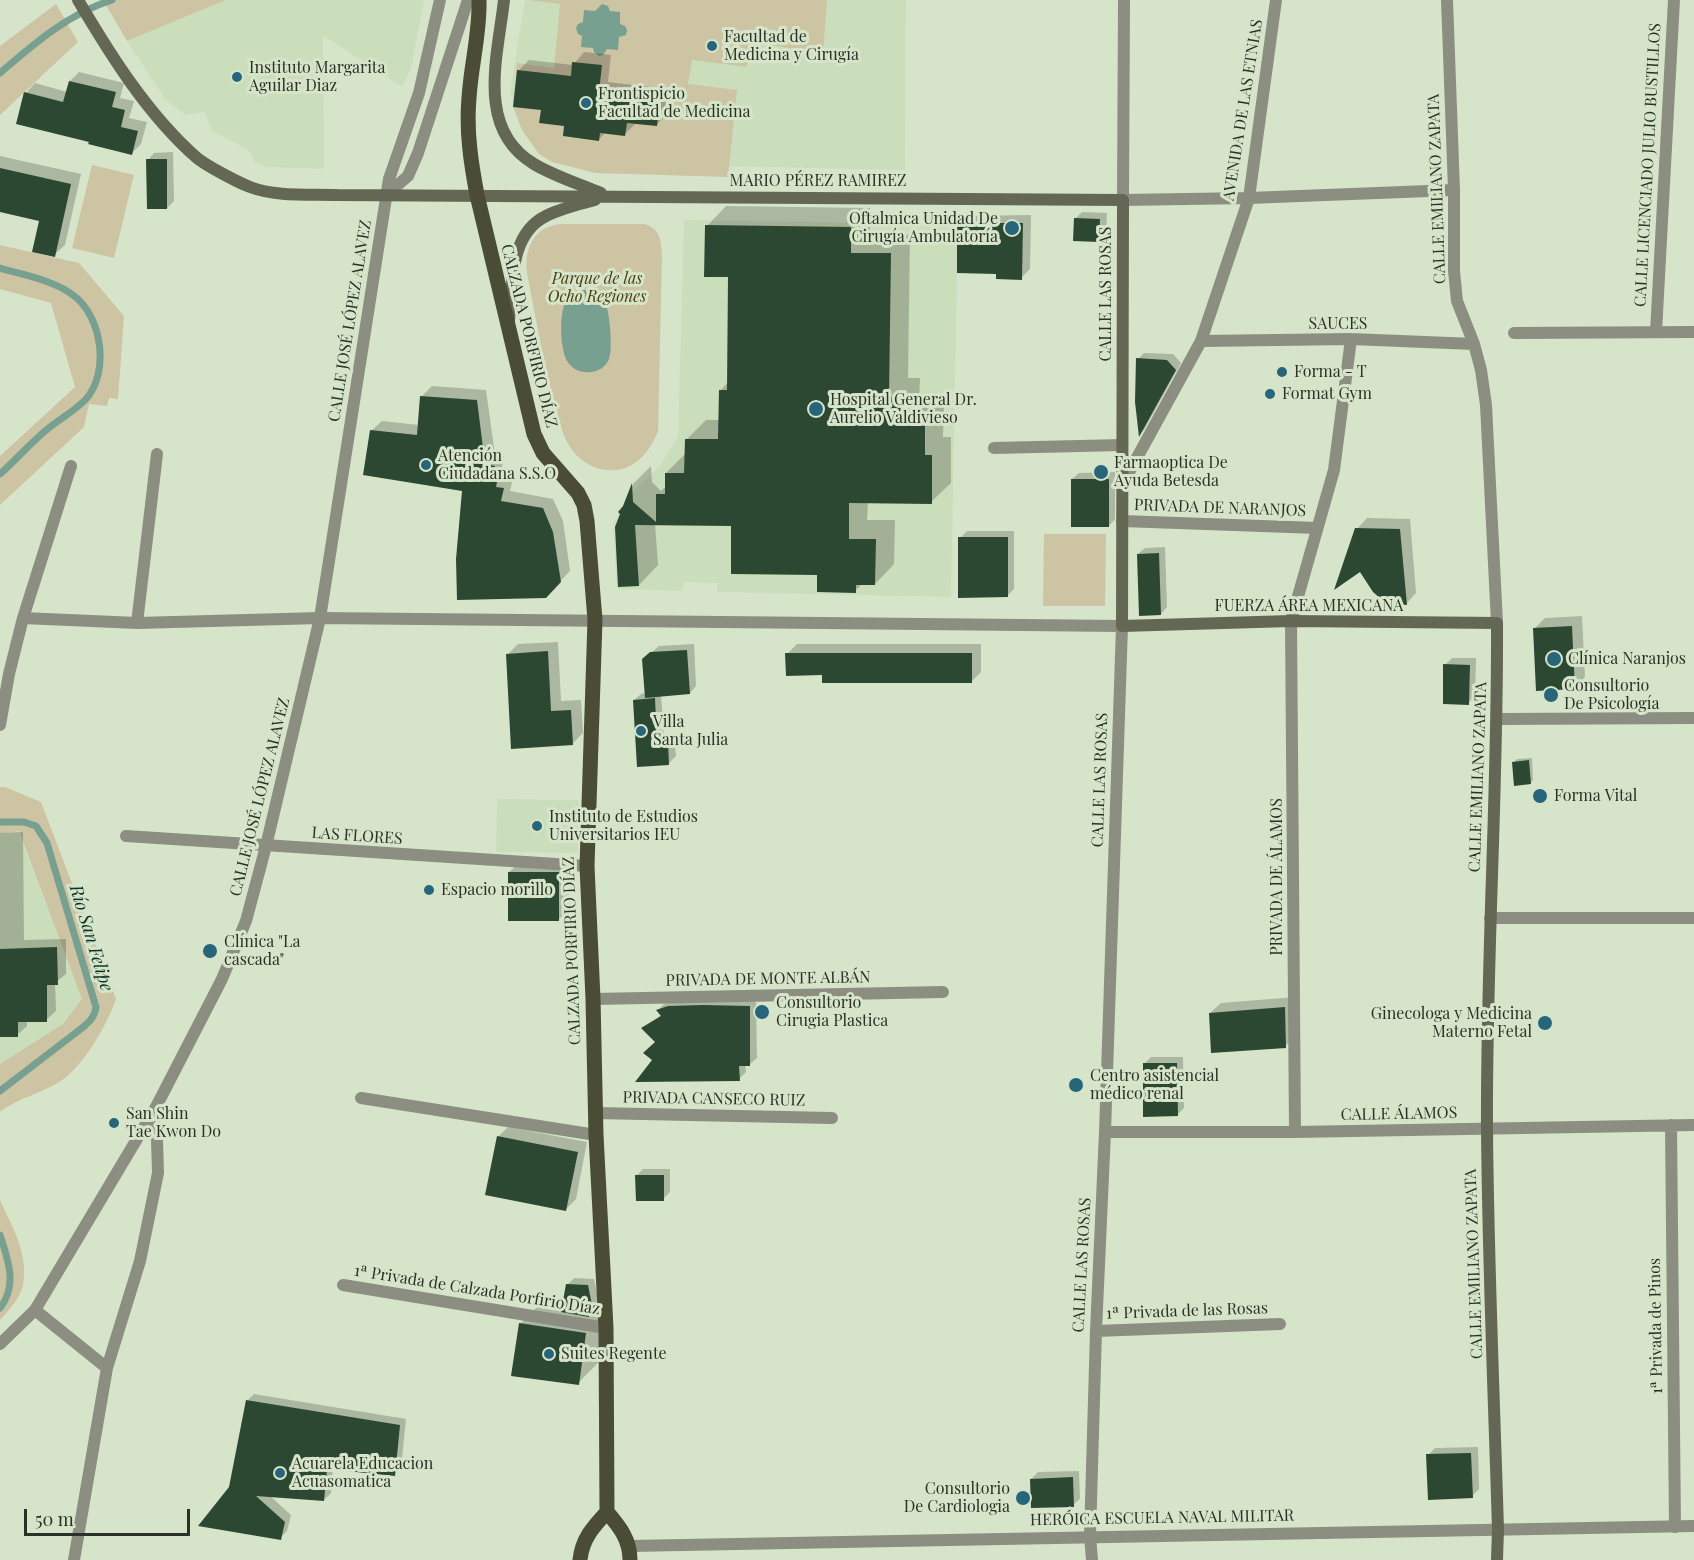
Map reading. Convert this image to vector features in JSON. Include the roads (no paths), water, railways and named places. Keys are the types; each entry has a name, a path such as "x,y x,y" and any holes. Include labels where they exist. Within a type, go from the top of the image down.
{"main road":[{"name":"MARIO PÉREZ RAMIREZ","path":"78,0 108,52 165,125 199,160 250,187 281,193 1123,200"},
{"name":"CALZADA PORFIRIO DÍAZ","path":"479,0 477,41 468,118 471,163 477,195 508,330 539,446 549,461 578,493 584,505 587,521 595,620 586,866 606,1328 607,1512"},
{"path":"504,0 494,95 497,118 507,139 522,156 532,163 608,196"},
{"path":"508,330 517,255 521,238 526,231 547,215 608,196"},
{"name":"CALLE LAS ROSAS","path":"1122,626 1123,200"},
{"name":"FUERZA ÁREA MEXICANA","path":"1122,626 1291,621 1497,623"},
{"name":"CALLE EMILIANO ZAPATA","path":"1497,623 1498,720 1490,918 1487,1128 1497,1560"},
{"path":"580,1560 581,1551 589,1533 607,1512 618,1525 630,1553"}],"street":[{"name":"CALLE JOSÉ LÓPEZ ALAVEZ","path":"0,1344 35,1310 156,1107 222,980 246,921 320,618 386,195 393,164 419,93 440,0"},
{"path":"386,195 408,176 418,153 468,0"},
{"name":"CALLE LAS ROSAS","path":"1123,200 1124,0"},
{"name":"AVENIDA DE LAS ETNIAS","path":"1122,485 1201,341 1249,198 1276,0"},
{"name":"CALLE EMILIANO ZAPATA","path":"1448,0 1454,271 1457,301 1474,344 1481,370 1486,405 1497,623"},
{"name":"CALLE LICENCIADO JULIO BUSTILLOS","path":"1656,332 1674,0"},
{"name":"MARIO PÉREZ RAMIREZ","path":"1123,200 1249,198 1454,190"},
{"path":"1515,333 1694,332"},
{"name":"SAUCES","path":"1201,341 1351,339 1474,344"},
{"name":"PRIVADA DE NARANJOS","path":"1291,621 1334,470 1351,339"},
{"path":"994,448 1122,445"},
{"path":"137,623 157,454"},
{"path":"0,725 9,674 23,618 71,466"},
{"name":"PRIVADA DE NARANJOS","path":"1122,521 1317,528"},
{"path":"23,618 137,623 320,618 1122,626"},
{"name":"PRIVADA DE ÁLAMOS","path":"1291,621 1295,1132"},
{"name":"CALLE LAS ROSAS","path":"1092,1560 1090,1536 1095,1331 1105,1132 1122,626"},
{"path":"1498,720 1694,718"},
{"name":"LAS FLORES","path":"126,836 586,866"},
{"path":"1490,918 1694,918"},
{"name":"PRIVADA DE MONTE ALBÁN","path":"593,999 943,992"},
{"path":"361,1098 596,1135"},
{"path":"74,1560 107,1368 140,1261 158,1173 156,1107"},
{"name":"PRIVADA CANSECO RUIZ","path":"595,1113 832,1118"},
{"name":"1ª Privada de Pinos","path":"1671,1125 1675,1527"},
{"name":"CALLE ÁLAMOS","path":"1105,1132 1295,1132 1694,1125"},
{"name":"1ª Privada de Calzada Porfirio Díaz","path":"343,1285 606,1328"},
{"path":"35,1310 107,1368"},
{"name":"1ª Privada de las Rosas","path":"1095,1331 1281,1324"},
{"name":"HERÓICA ESCUELA NAVAL MILITAR","path":"630,1553 1090,1536 1694,1526"}],"waterway":[{"name":"Río San Felipe","path":"0,73 66,21 112,0"},
{"name":"Río San Felipe","path":"0,268 47,282 65,290 83,304 96,330 100,360 94,388 86,399 43,432 0,474"},
{"name":"Río San Felipe","path":"0,822 24,822 36,826 47,843 96,1007 93,1016 85,1026 0,1091"},
{"name":"Río San Felipe","path":"0,1235 10,1272 9,1290 0,1308"}],"place":[{"name":"Facultad de Medicina y Cirugía","path":"712,46"},
{"name":"Instituto Margarita Aguilar Diaz","path":"237,77"},
{"name":"Frontispicio Facultad de Medicina","path":"586,103"},
{"name":"Oftalmica Unidad De Cirugía Ambulatoría","path":"1012,228"},
{"name":"Forma - T","path":"1282,372"},
{"name":"Format Gym","path":"1270,394"},
{"name":"Hospital General Dr. Aurelio Valdivieso","path":"816,409"},
{"name":"Atención Ciudadana S.S.O","path":"426,465"},
{"name":"Farmaoptica De Ayuda Betesda","path":"1101,472"},
{"name":"Clínica Naranjos","path":"1554,659"},
{"name":"Consultorio De Psicología","path":"1551,695"},
{"name":"Villa Santa Julia","path":"641,731"},
{"name":"Forma Vital","path":"1540,796"},
{"name":"Instituto de Estudios Universitarios IEU","path":"537,826"},
{"name":"Espacio morillo","path":"429,890"},
{"name":"Clínica \"La cascada\"","path":"210,951"},
{"name":"Consultorio Cirugia Plastica","path":"762,1012"},
{"name":"Ginecologa y Medicina Materno Fetal","path":"1545,1023"},
{"name":"Centro asistencial médico renal","path":"1076,1085"},
{"name":"San Shin Tae Kwon Do","path":"114,1123"},
{"name":"Suites Regente","path":"549,1354"},
{"name":"Acuarela Educacion Acuasomatica","path":"280,1473"},
{"name":"Consultorio De Cardiologia","path":"1023,1498"}],"park label":[{"name":"Parque de las Ocho Regiones","path":"597,288"}]}
